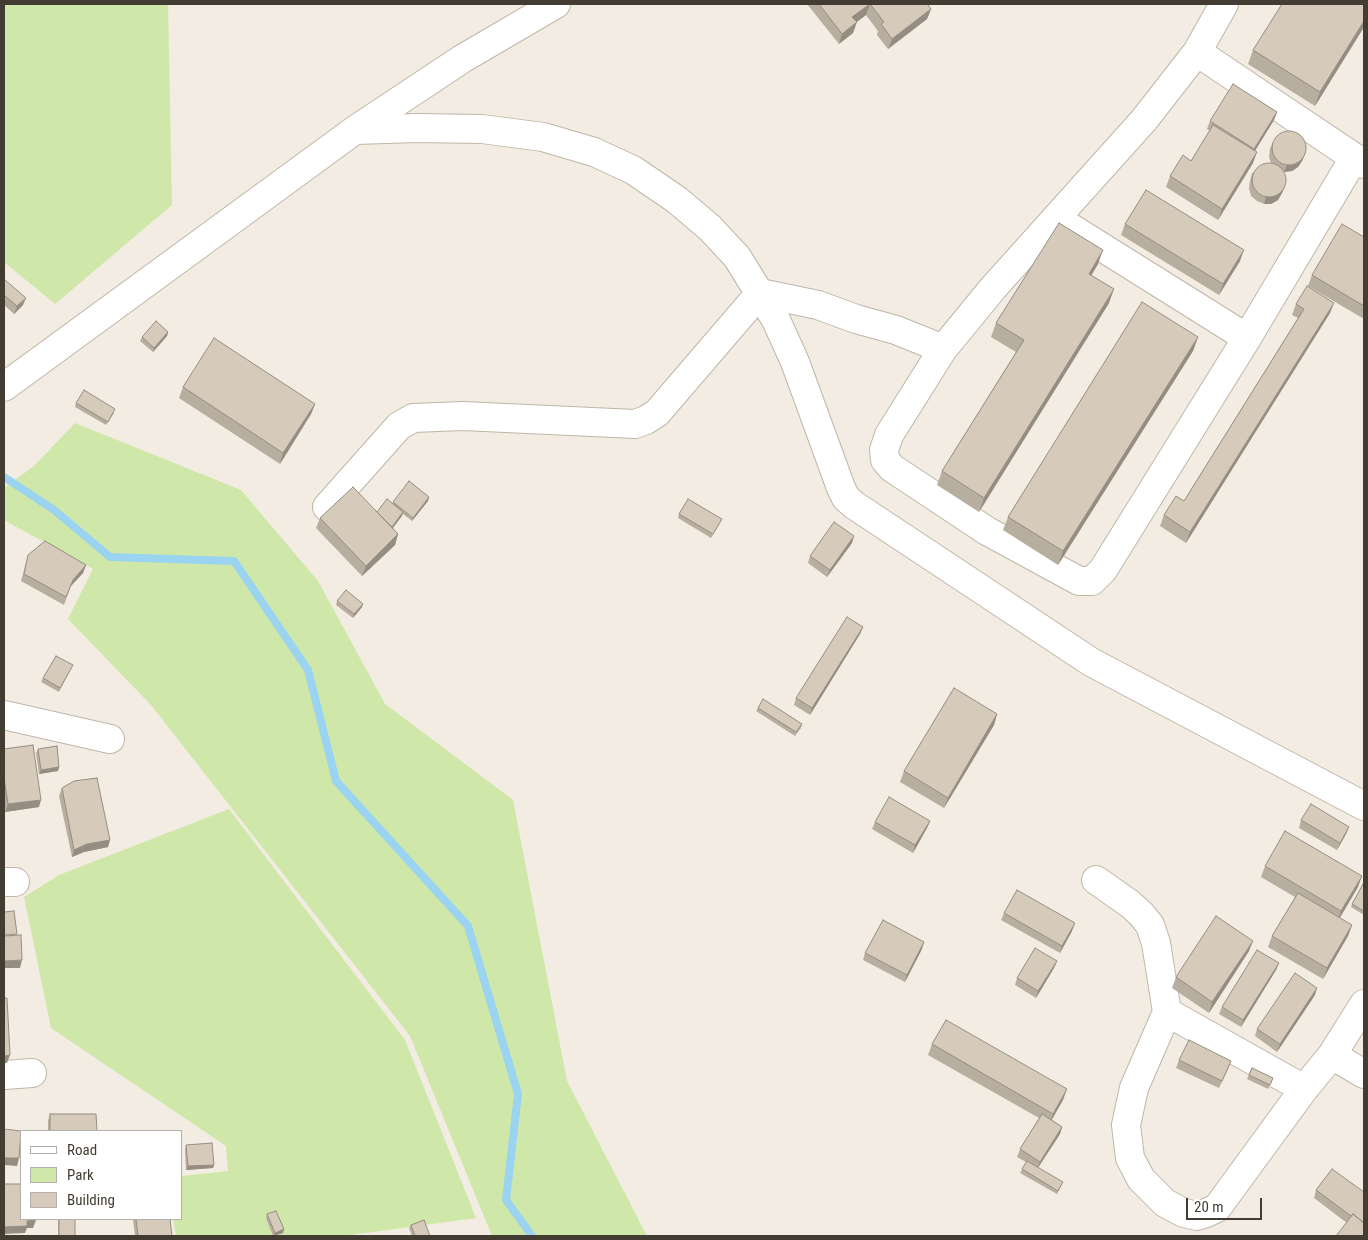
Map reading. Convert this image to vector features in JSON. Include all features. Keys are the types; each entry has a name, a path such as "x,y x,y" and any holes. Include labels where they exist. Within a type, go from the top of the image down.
{"street":[{"path":"4,387 355,130 462,59 556,4"},
{"path":"1196,52 1359,161 1102,570 1092,581 1079,581 987,531 892,468 885,460 884,450 888,435 943,349 993,288 1144,120 1196,52 1224,4"},
{"path":"355,130 417,128 482,129 543,137 594,152 633,170 684,206 710,228 737,257 776,320 795,362 841,488 846,498 854,505 1091,662 1363,802"},
{"path":"1057,219 1247,338"},
{"path":"760,293 818,305 856,319 896,330 943,349"},
{"path":"327,507 399,426 413,418 463,416 635,424 646,420 660,409 760,293"},
{"path":"4,715 110,739"},
{"path":"1096,880 1130,904 1150,926 1156,943 1168,1012 1134,1088 1126,1125 1130,1158 1141,1179 1165,1203 1184,1214 1197,1216 1206,1214 1216,1208 1304,1089 1332,1055 1364,1004"},
{"path":"1168,1012 1304,1089"},
{"path":"1332,1055 1364,1074"},
{"path":"4,1075 32,1073"}],"green space":[{"path":"4,4 168,4 172,205 55,304 4,262"},
{"path":"75,423 241,490 318,581 385,704 513,800 567,1081 647,1236 492,1236 410,1036 151,705 68,619 93,569 4,520 4,488 34,466"},
{"path":"229,809 405,1040 476,1218 343,1236 176,1236 173,1220 182,1220 182,1176 228,1171 226,1146 51,1028 24,897 59,875"}],"building":[{"path":"819,4 870,4 852,17 857,22 842,34"},
{"path":"870,4 927,4 931,9 892,39 881,24 884,22"},
{"path":"1282,4 1364,4 1364,21 1320,92 1253,50"},
{"path":"1233,84 1277,112 1254,149 1210,121"},
{"path":"1213,125 1257,152 1222,209 1170,176 1183,155 1191,161"},
{"path":"1289,131 1301,136 1306,148 1301,160 1289,165 1277,160 1272,148 1277,136"},
{"path":"1269,163 1281,168 1286,180 1281,192 1269,197 1257,192 1252,180 1257,168"},
{"path":"1146,190 1244,250 1223,284 1125,224"},
{"path":"1059,223 1103,250 1089,274 1114,289 984,498 942,471 1024,340 996,323"},
{"path":"1342,224 1364,237 1364,306 1312,275"},
{"path":"4,279 26,298 17,306 4,295"},
{"path":"1307,286 1334,303 1190,532 1164,515 1176,496 1184,501 1304,309 1296,304"},
{"path":"1142,302 1198,337 1063,551 1008,517"},
{"path":"156,321 168,332 154,348 142,337"},
{"path":"214,338 315,404 283,453 183,387"},
{"path":"84,390 115,409 108,422 76,403"},
{"path":"409,481 429,497 413,518 393,502"},
{"path":"353,487 398,534 366,566 320,518"},
{"path":"387,499 403,512 392,527 377,512"},
{"path":"688,499 722,519 713,534 679,514"},
{"path":"834,522 854,536 830,570 810,556"},
{"path":"45,541 86,565 73,580 66,597 24,574 28,555"},
{"path":"346,590 363,604 354,614 337,601"},
{"path":"847,617 863,627 812,708 796,698"},
{"path":"56,656 73,665 60,688 43,678"},
{"path":"954,688 997,714 948,798 904,771"},
{"path":"763,699 802,724 796,732 758,708"},
{"path":"33,745 41,800 8,804 4,778 4,749"},
{"path":"57,746 59,767 41,770 38,749"},
{"path":"97,778 110,840 87,844 74,850 62,788 74,781"},
{"path":"889,797 930,821 915,845 875,822"},
{"path":"1311,804 1349,827 1340,843 1301,820"},
{"path":"1285,831 1362,876 1341,911 1265,866"},
{"path":"1364,885 1364,911 1352,904"},
{"path":"1017,890 1075,923 1062,946 1004,913"},
{"path":"1298,893 1352,925 1327,968 1272,936"},
{"path":"14,911 17,934 4,935 4,912"},
{"path":"1216,916 1253,941 1212,1002 1176,977"},
{"path":"883,920 924,942 907,975 865,953"},
{"path":"21,935 22,960 4,961 4,936"},
{"path":"1035,948 1057,961 1038,991 1017,978"},
{"path":"1257,950 1279,963 1243,1020 1222,1007"},
{"path":"1295,973 1317,988 1280,1044 1257,1029"},
{"path":"4,998 7,998 10,1055 4,1056"},
{"path":"946,1020 1067,1089 1053,1114 932,1044"},
{"path":"1189,1040 1231,1061 1222,1081 1179,1060"},
{"path":"1252,1068 1273,1078 1270,1085 1249,1075"},
{"path":"50,1114 96,1114 97,1130 50,1130"},
{"path":"1042,1114 1062,1127 1040,1162 1020,1149"},
{"path":"4,1129 20,1131 19,1158 4,1158"},
{"path":"212,1143 214,1165 188,1166 186,1145"},
{"path":"1027,1161 1063,1182 1058,1191 1022,1169"},
{"path":"1332,1169 1364,1192 1364,1223 1353,1214 1351,1216 1316,1190"},
{"path":"4,1184 20,1184 20,1220 36,1220 27,1221 27,1226 4,1227"},
{"path":"276,1211 284,1229 275,1233 267,1214"},
{"path":"1353,1214 1364,1223 1364,1236 1336,1236"},
{"path":"59,1220 75,1220 75,1236 59,1236"},
{"path":"136,1220 170,1220 172,1236 138,1236"},
{"path":"424,1220 430,1236 415,1236 411,1225"}],"waterway":[{"path":"4,477 54,510 110,557 234,561 308,670 336,781 468,926 518,1094 506,1200 532,1236"}]}
